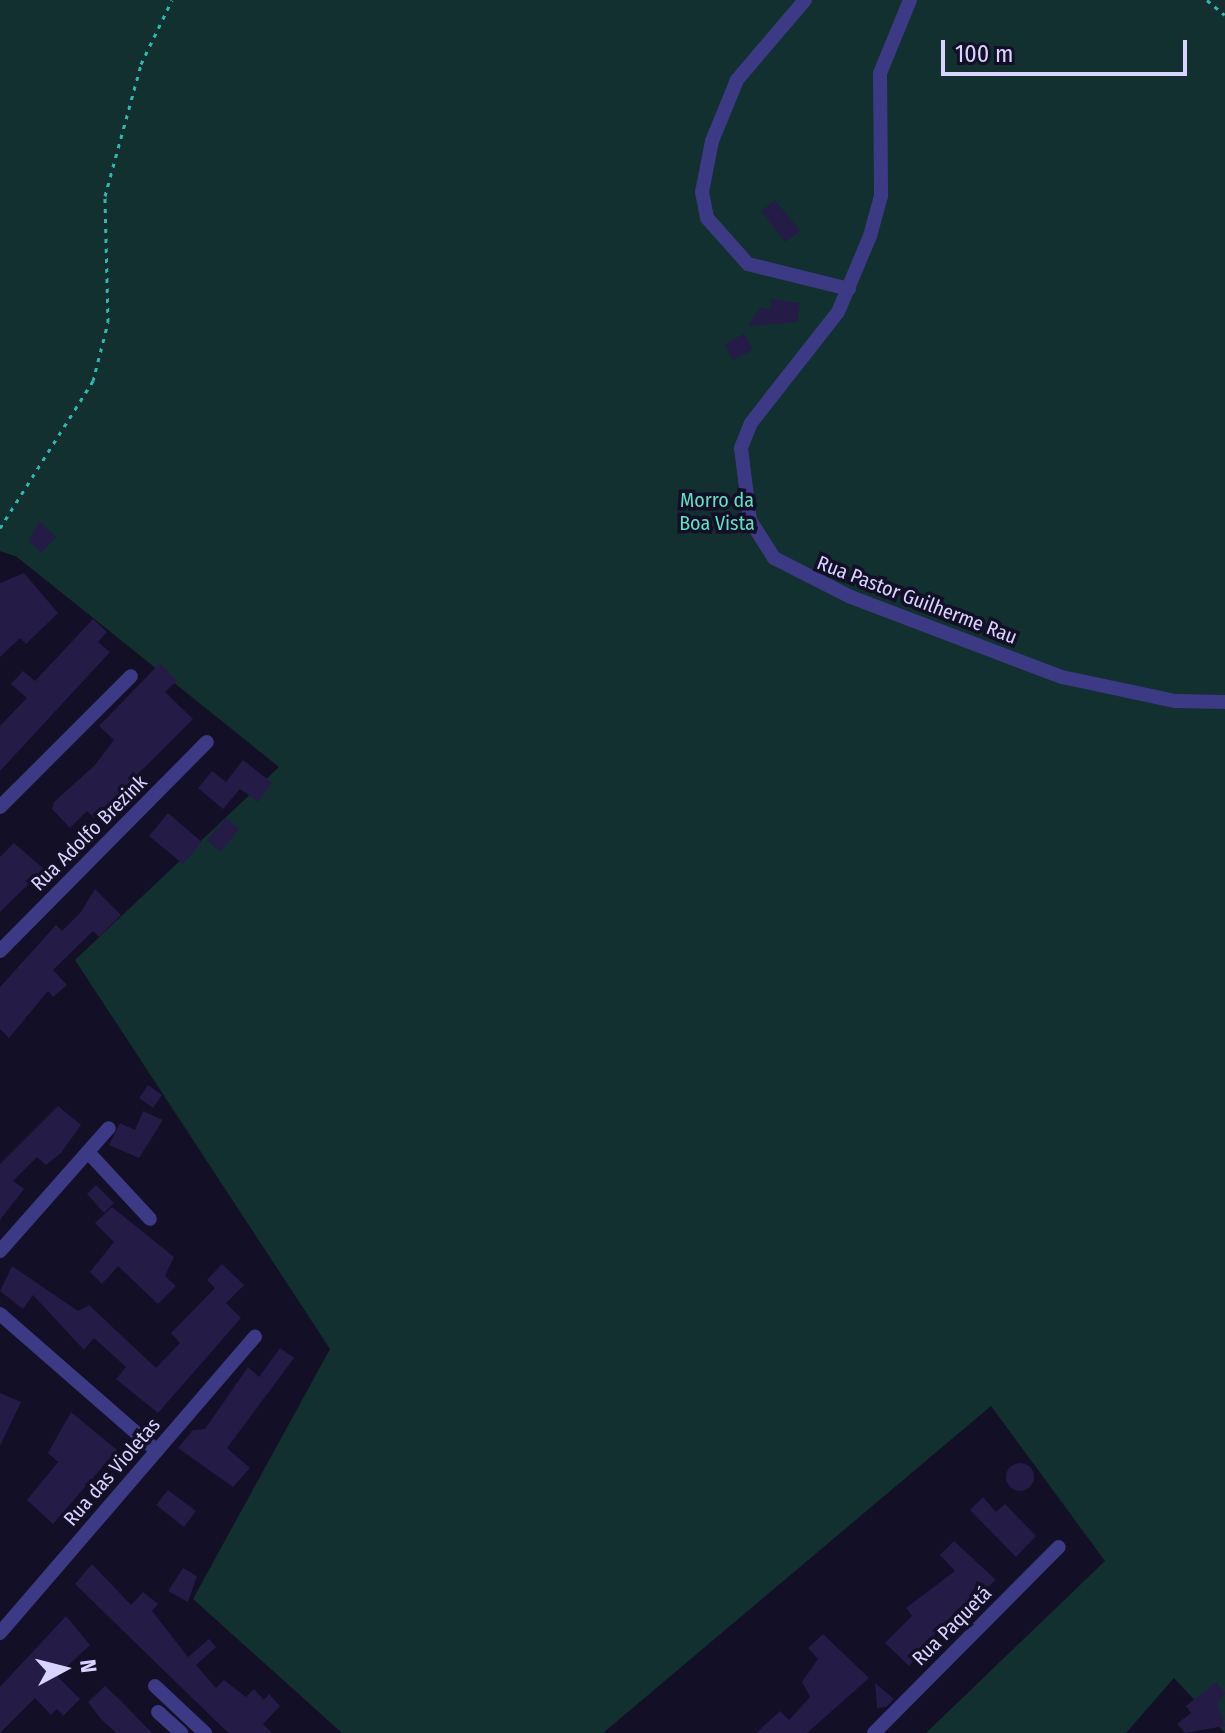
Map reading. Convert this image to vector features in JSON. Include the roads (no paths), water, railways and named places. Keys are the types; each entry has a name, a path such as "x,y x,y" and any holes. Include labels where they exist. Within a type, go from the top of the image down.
{"street":[{"path":"805,0 737,80 712,141 702,192 707,218 748,264 849,289"},
{"name":"Rua Pastor Guilherme Rau","path":"910,0 880,73 881,196 849,289 765,401 741,448 750,520 774,558 829,588 1062,677 1175,701 1225,702"},
{"path":"0,807 131,676"},
{"name":"Rua Adolfo Brezink","path":"0,951 207,742"},
{"path":"0,1251 109,1128"},
{"path":"88,1152 150,1219"},
{"path":"0,1314 157,1451"},
{"name":"Rua das Violetas","path":"0,1633 255,1337"},
{"name":"Rua Paquetá","path":"874,1733 1059,1547"},
{"path":"155,1686 205,1733"},
{"path":"158,1712 181,1733"}],"park label":[{"name":"Morro da Boa Vista","path":"717,512"}]}
